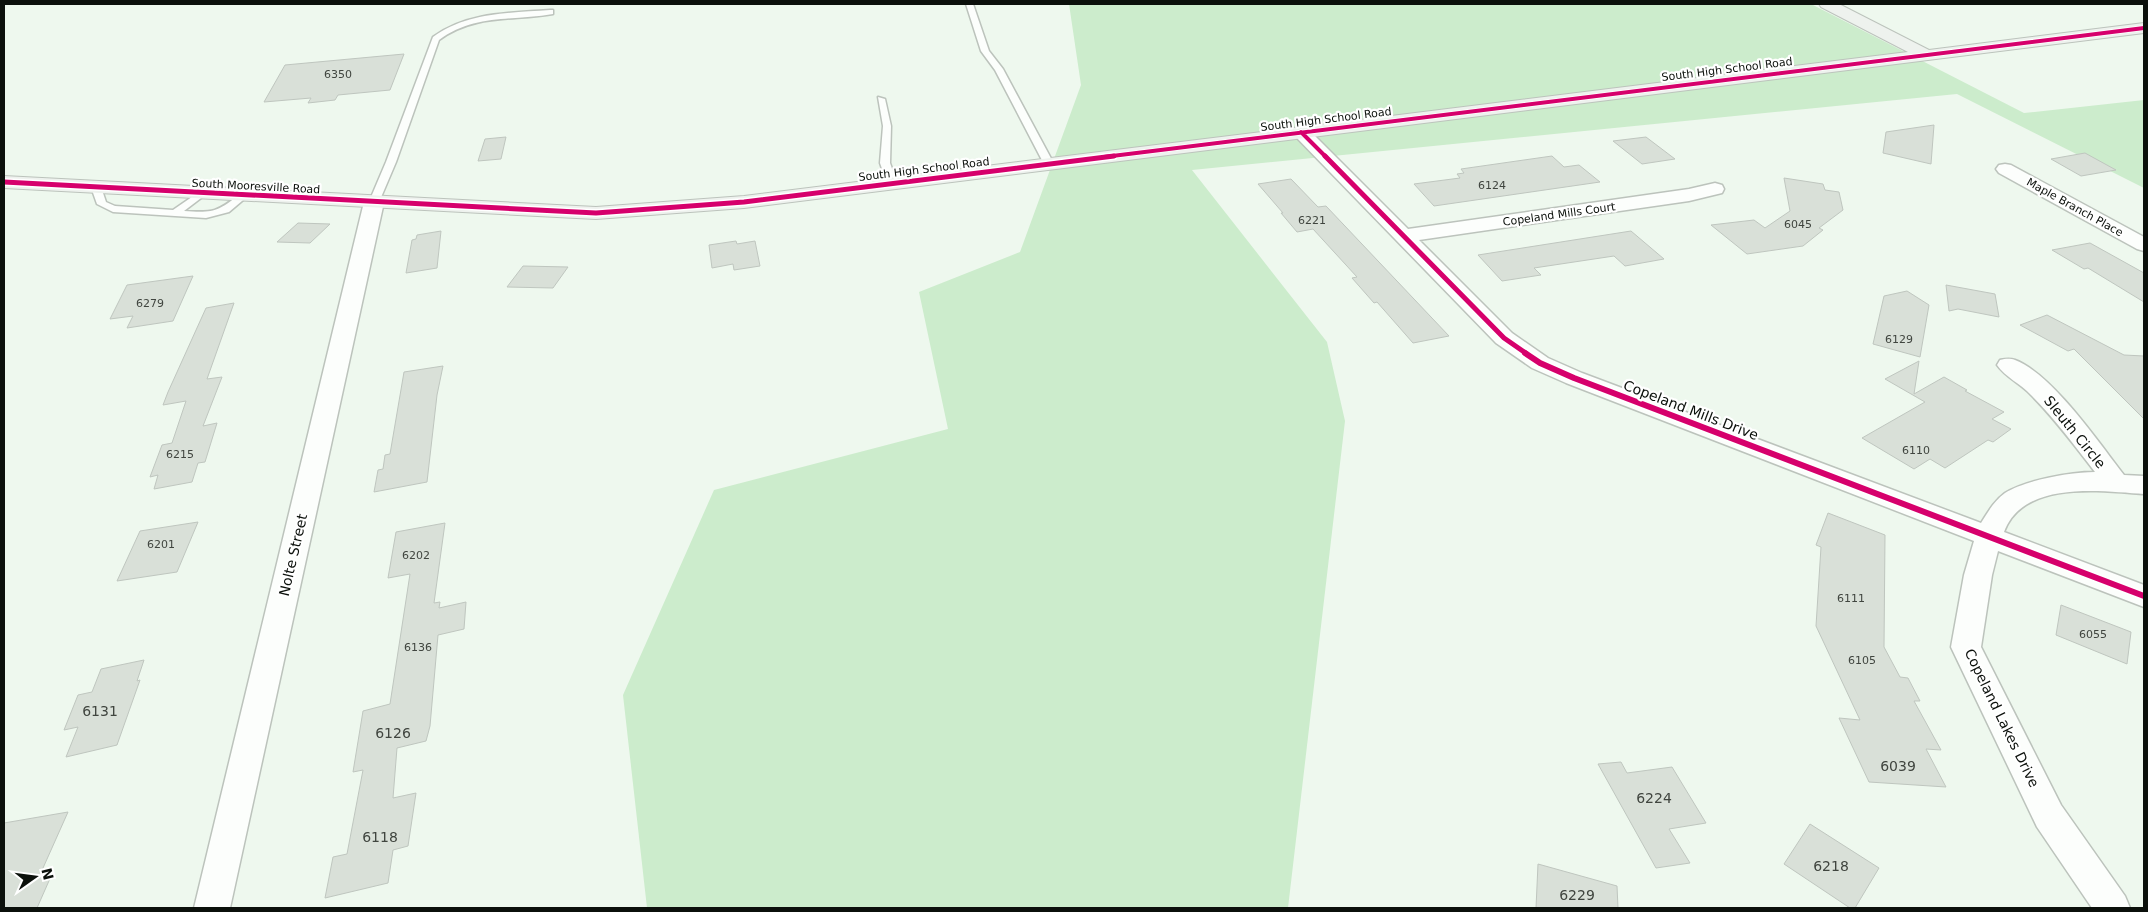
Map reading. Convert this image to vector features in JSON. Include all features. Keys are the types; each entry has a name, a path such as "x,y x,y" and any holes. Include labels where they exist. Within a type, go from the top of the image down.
{"main road":[{"path":"1827,4 1924,54"},
{"name":"South High School Road","path":"508,209 596,213 669,209 1049,164 2144,28"},
{"name":"South Mooresville Road","path":"4,182 508,209"}],"street":[{"name":"Copeland Mills Drive","path":"1301,132 1504,338 1540,363 1582,382 2144,596"},
{"name":"Maple Branch Place","path":"2005,169 2144,245"},
{"name":"Copeland Mills Court","path":"1404,236 1689,195 1715,189"},
{"name":"Nolte Street","path":"212,908 374,202"},
{"name":"Sleuth Circle","path":"2008,365 2032,382 2130,484"},
{"name":"Copeland Lakes Drive","path":"2112,908 2049,816 1966,647 1978,575 1991,529 2002,511 2014,500 2028,493 2067,483 2130,484"}],"lane":[{"path":"969,4 985,51 999,69 1049,164"},
{"path":"374,202 392,162 436,39 449,29 467,23 490,18 550,12"},
{"path":"881,98 887,126 885,163 892,183"},
{"path":"96,187 102,204 113,209 206,215 226,210 244,195"},
{"path":"175,213 202,193"}],"green space":[{"path":"1069,4 1811,4 2024,113 2144,100 2144,188 1957,94 1192,170 1327,342 1345,421 1288,908 647,908 623,695 714,490 948,429 919,292 1020,252 1081,85"}],"building":[{"path":"404,54 390,90 338,95 335,100 308,103 311,98 264,102 285,65"},
{"path":"1934,125 1931,164 1883,153 1886,132"},
{"path":"506,137 501,159 478,161 485,139"},
{"path":"1646,137 1675,159 1642,164 1613,141"},
{"path":"2085,153 2116,170 2081,176 2051,159"},
{"path":"1552,156 1564,167 1579,165 1600,182 1434,206 1414,184 1460,178 1457,174 1464,173 1461,169"},
{"path":"1784,178 1823,184 1825,190 1839,192 1843,210 1819,228 1823,230 1803,246 1747,254 1711,225 1754,220 1765,228 1790,211"},
{"path":"1291,179 1318,207 1326,206 1449,336 1413,343 1377,302 1374,303 1352,278 1357,277 1313,229 1297,232 1258,184"},
{"path":"298,223 330,224 310,243 277,242"},
{"path":"441,231 437,268 406,273 412,240 416,239 417,235"},
{"path":"1631,231 1664,259 1625,266 1614,256 1534,268 1541,275 1502,281 1478,255"},
{"path":"736,241 737,244 755,241 760,266 734,270 733,264 712,268 709,245"},
{"path":"2090,243 2144,273 2144,302 2088,268 2084,269 2052,250"},
{"path":"523,266 568,267 553,288 507,287"},
{"path":"193,276 173,321 127,328 133,316 110,319 127,285"},
{"path":"1946,285 1995,294 1999,317 1958,309 1949,311"},
{"path":"1907,291 1929,305 1920,357 1873,344 1884,296"},
{"path":"234,303 207,379 222,377 203,426 217,423 205,462 198,463 192,482 154,489 158,475 150,477 162,445 172,443 186,401 163,405 168,392 206,308"},
{"path":"2047,315 2124,355 2144,356 2144,419 2074,349 2068,351 2020,325"},
{"path":"1919,361 1914,394 1944,377 1967,390 1965,391 2004,412 1992,419 2011,429 1993,442 1988,440 1945,468 1930,459 1914,469 1862,438 1925,402 1885,379"},
{"path":"443,366 437,395 427,482 374,492 378,470 383,469 385,455 390,454 404,372"},
{"path":"1828,513 1885,535 1884,647 1900,677 1908,678 1920,701 1914,701 1941,750 1926,749 1946,787 1869,782 1839,718 1860,720 1816,626 1821,547 1816,545"},
{"path":"198,522 177,572 117,581 140,531"},
{"path":"445,523 434,603 440,602 439,608 466,602 464,629 438,635 430,726 426,741 397,748 393,798 416,793 408,846 393,850 388,883 325,898 333,857 347,854 363,770 353,772 363,711 390,704 410,574 388,578 396,532"},
{"path":"2061,605 2131,632 2127,664 2056,635"},
{"path":"144,660 137,681 140,680 117,745 66,757 78,727 64,730 78,695 92,692 101,669"},
{"path":"1621,762 1627,773 1672,767 1706,823 1669,829 1690,863 1656,868 1598,764"},
{"path":"68,812 39,877 52,874 37,908 4,908 4,823"},
{"path":"1810,824 1879,868 1855,908 1850,908 1784,864"},
{"path":"1538,864 1617,886 1618,908 1536,908"}],"cycle path":[{"path":"4,182 596,213 669,209 744,202 2144,28"},
{"path":"1301,132 1504,338 1540,363 1574,378 2144,596"}]}
